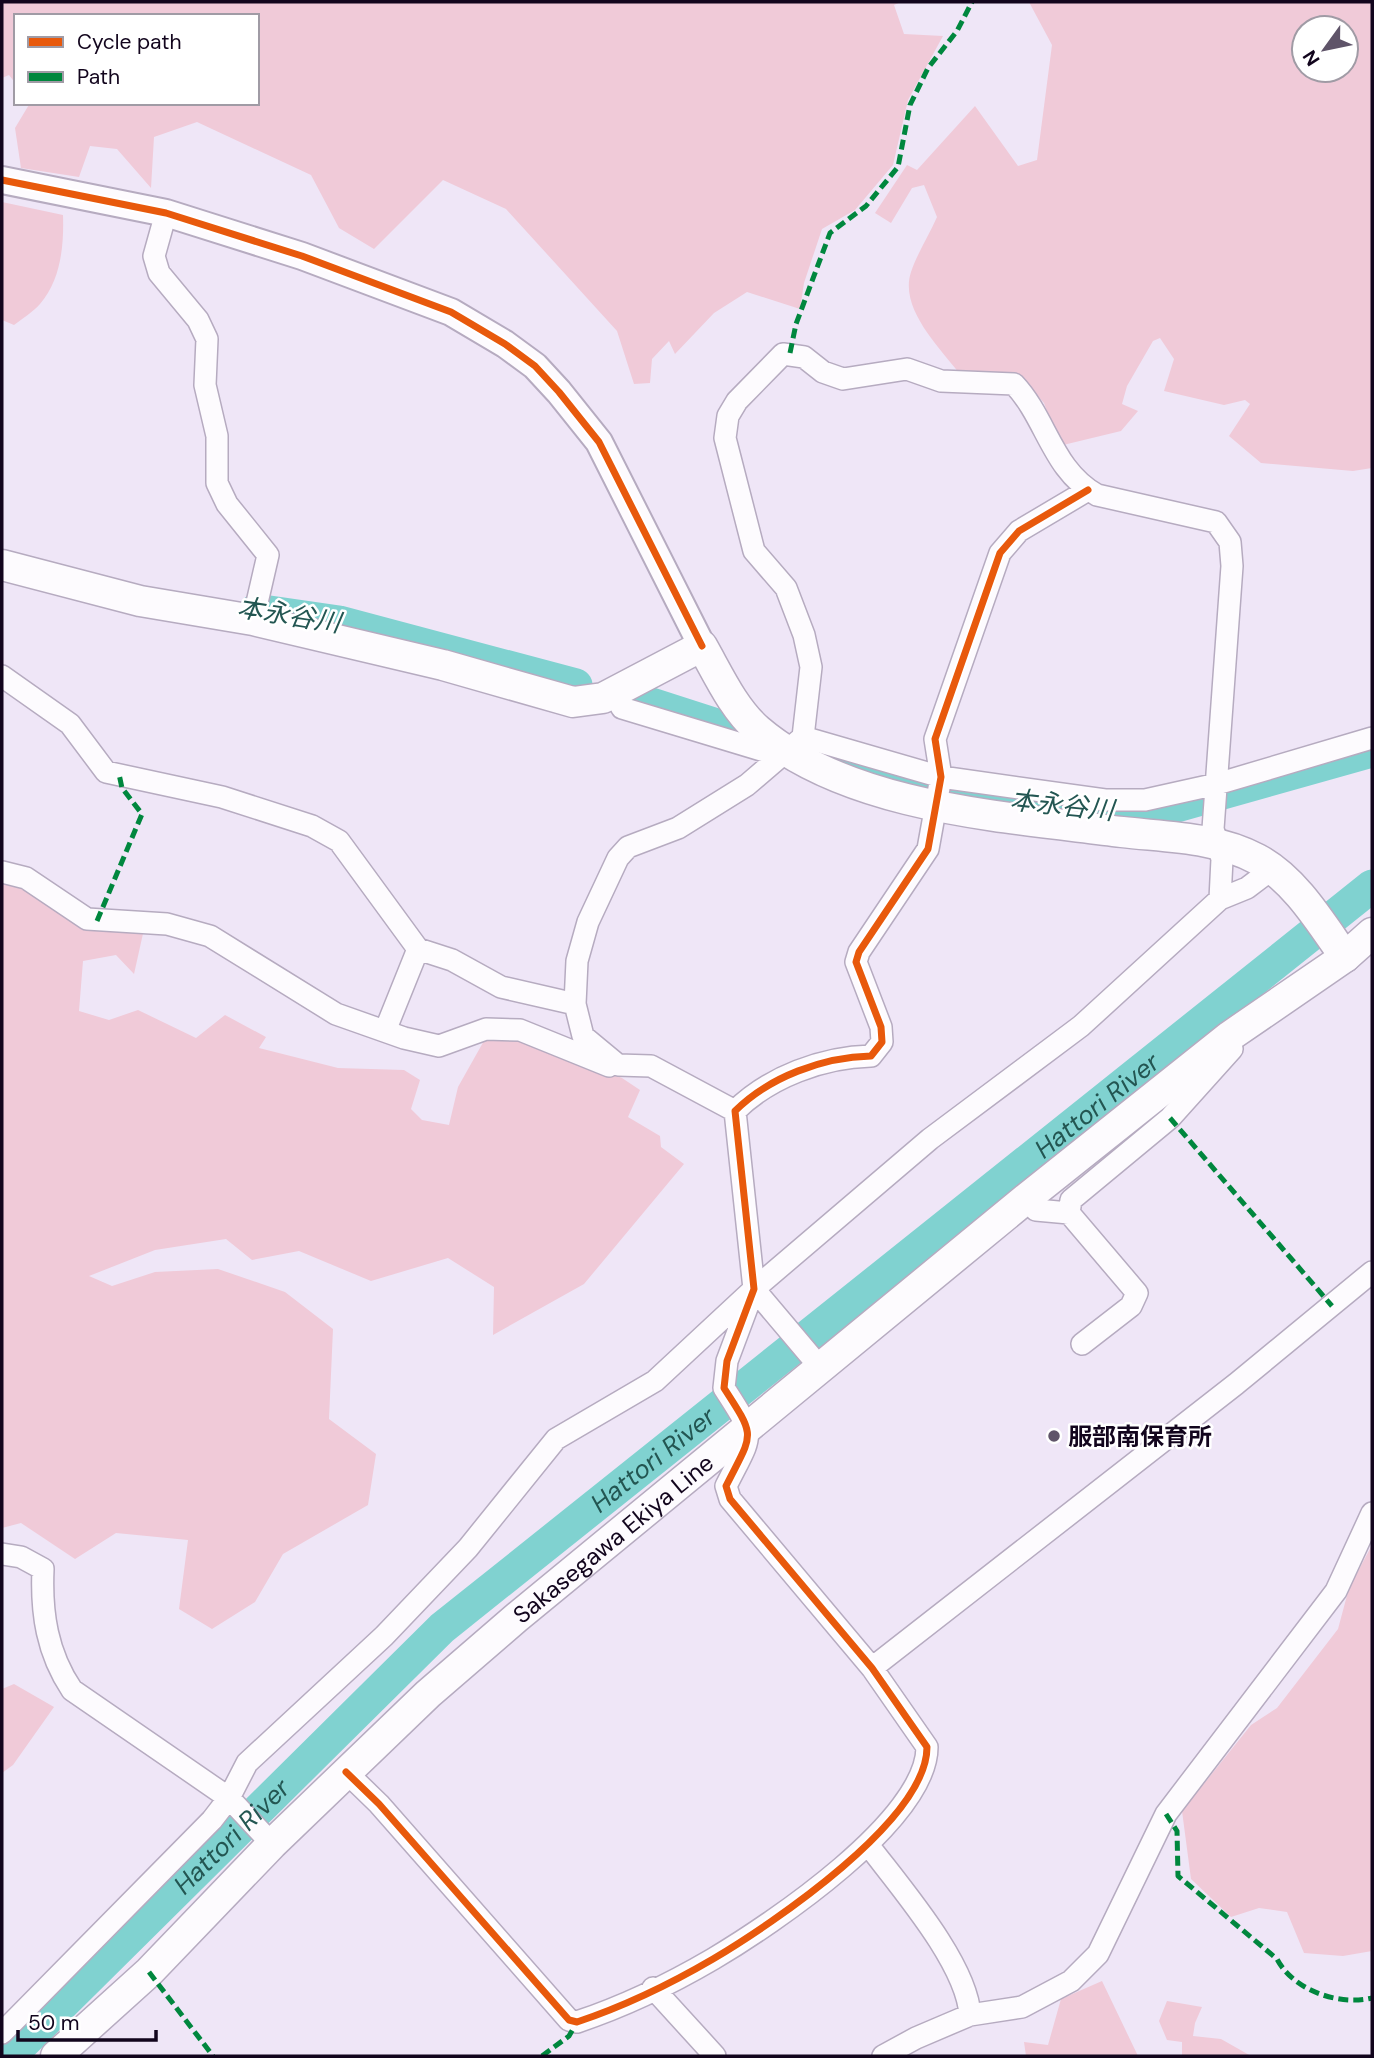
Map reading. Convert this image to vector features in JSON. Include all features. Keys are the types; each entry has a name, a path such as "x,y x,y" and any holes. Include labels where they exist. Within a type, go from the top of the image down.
{"main road":[{"path":"2,565 140,601 253,620 443,665 573,702 603,698 702,646 741,712 757,729 839,779 939,791 985,815 1216,837 1272,869 1307,906 1338,947"},
{"name":"Sakasegawa Ekiya Line","path":"56,2056 149,1972 267,1839 346,1773 428,1694 743,1420 1028,1197 1338,947 1372,933"}],"street":[{"path":"2,180 166,213 302,256 451,312 505,344 535,366 599,442 702,646"},
{"path":"166,213 154,256 159,273 198,320 207,339 205,384 217,436 217,483 227,504 268,555 253,620"},
{"path":"618,1065 583,1036 575,1004 577,961 588,922 618,858 628,847 678,828 747,785 790,748 811,667 804,635 786,589 754,551 725,438 728,416 737,401 783,354 804,357 824,372 843,379 906,369 941,380 1014,384 1031,402 1049,443 1066,470 1088,490 1097,495 1216,522 1230,542 1232,566 1217,784 1216,837 1222,859 1220,900"},
{"path":"735,1111 748,1098 812,1065 843,1056 871,1056 882,1042 881,1027 856,962 859,951 928,849 939,791 935,739 1000,553 1018,531 1088,490"},
{"path":"2,676 71,724 106,772 222,797 312,826 339,841 418,949 452,960 501,987 575,1004"},
{"path":"614,693 622,708 790,748"},
{"path":"939,791 1145,800 1217,784 1372,738"},
{"path":"2,2033 212,1820 234,1804 247,1763 384,1636 458,1558 556,1438 654,1381 754,1289 930,1139 1081,1026 1220,900 1247,888 1272,869"},
{"path":"2,872 26,877 87,919 167,924 210,936 336,1014 385,1031 439,1046 486,1029 520,1030 610,1066 651,1066 735,1111"},
{"path":"385,1031 418,949"},
{"path":"1069,1213 1071,1200 1170,1118 1232,1049 1230,1036"},
{"path":"346,1773 379,1804 569,2020 577,2022 712,1959 869,1846 914,1788 927,1763 927,1747 872,1668 730,1499 726,1486 749,1440 743,1420 724,1388 727,1362 754,1289 735,1111"},
{"path":"1028,1197 1037,1210 1069,1213 1137,1293 1131,1306 1082,1344"},
{"path":"872,1668 1236,1384 1372,1272"},
{"path":"754,1289 816,1362"},
{"path":"883,2056 916,2038 970,2015 1022,2007 1071,1982 1098,1954 1166,1814 1336,1591 1372,1513"},
{"path":"2,1554 21,1557 43,1569 42,1599 55,1664 72,1690 234,1804 267,1839"},
{"path":"869,1846 925,1919 969,1995 970,2015"},
{"path":"653,1988 715,2056"}],"shaded area":[{"path":"2,2 901,2 894,5 904,34 943,36 908,100 893,165 855,210 822,229 804,283 800,309 747,292 714,313 675,354 669,341 652,359 650,383 634,384 617,331 506,209 443,180 374,249 339,228 311,175 197,122 154,137 151,188 117,149 90,146 79,177 21,168 15,128 29,105 259,105 259,14 14,14 14,81 9,75 2,78"},
{"path":"1029,2 1372,2 1372,468 1353,471 1261,463 1229,436 1250,404 1245,400 1224,405 1164,391 1174,359 1160,338 1153,341 1127,386 1122,404 1138,411 1121,431 1059,446 1044,403 1027,384 959,373 923,326 911,299 911,272 937,217 924,185 912,188 891,223 875,213 907,165 917,170 975,106 1018,166 1037,160 1052,45"},
{"path":"2,202 63,215 62,250 53,284 40,304 14,325 2,320"},
{"path":"2,878 24,880 88,930 144,929 134,974 116,955 83,961 79,1011 109,1020 138,1010 196,1038 225,1015 266,1037 259,1048 338,1068 404,1070 420,1080 411,1109 422,1120 449,1125 458,1087 485,1039 527,1040 622,1078 640,1090 628,1117 660,1136 661,1147 684,1164 584,1284 493,1335 494,1287 448,1258 371,1281 299,1251 252,1260 226,1239 155,1250 89,1276 112,1286 155,1272 218,1269 285,1292 333,1329 329,1419 376,1454 368,1505 283,1554 255,1602 212,1629 179,1609 188,1540 116,1533 75,1559 21,1523 2,1528"},
{"path":"1372,1545 1372,1951 1343,1956 1304,1953 1287,1912 1259,1908 1231,1917 1191,1879 1182,1811 1251,1725 1277,1708 1338,1629 1349,1588"},
{"path":"14,1684 54,1707 13,1765 2,1773 2,1689"},
{"path":"1102,1981 1138,2056 1026,2056 1024,2042 1048,2045 1061,1999"},
{"path":"1167,2001 1202,2007 1193,2036 1221,2039 1251,2056 1182,2056 1182,2042 1167,2040 1159,2021"}],"waterway":[{"name":"本永谷川","path":"256,610 339,622 576,685"},
{"name":"本永谷川","path":"642,701 729,729"},
{"name":"本永谷川","path":"834,759 924,787 1110,815 1169,808 1372,751"},
{"name":"Hattori River","path":"10,2056 442,1628 1372,886"}],"marked path":[{"path":"790,353 796,324 830,233 866,206 898,167 910,105 928,68 957,31 972,2"},
{"path":"97,921 142,814 122,788 119,774"},
{"path":"1170,1118 1332,1306"},
{"path":"1166,1814 1177,1831 1178,1876 1277,1959 1284,1970 1305,1987 1345,2000 1372,1998"},
{"path":"149,1972 213,2056"},
{"path":"542,2056 569,2036 577,2022"}],"cycle path":[{"path":"2,180 166,213 302,256 451,312 505,344 535,366 599,442 702,646"},
{"path":"346,1772 379,1804 569,2020 577,2022 629,2002 681,1977 739,1943 807,1896 875,1837 902,1806 920,1776 927,1747 872,1668 730,1499 726,1486 742,1455 748,1436 742,1417 724,1388 727,1361 754,1289 735,1111 780,1079 834,1060 871,1056 882,1042 881,1027 856,962 859,952 928,849 941,777 935,739 1000,553 1019,531 1088,490"}],"place":[{"name":"服部南保育所","path":"1054,1436"}]}
